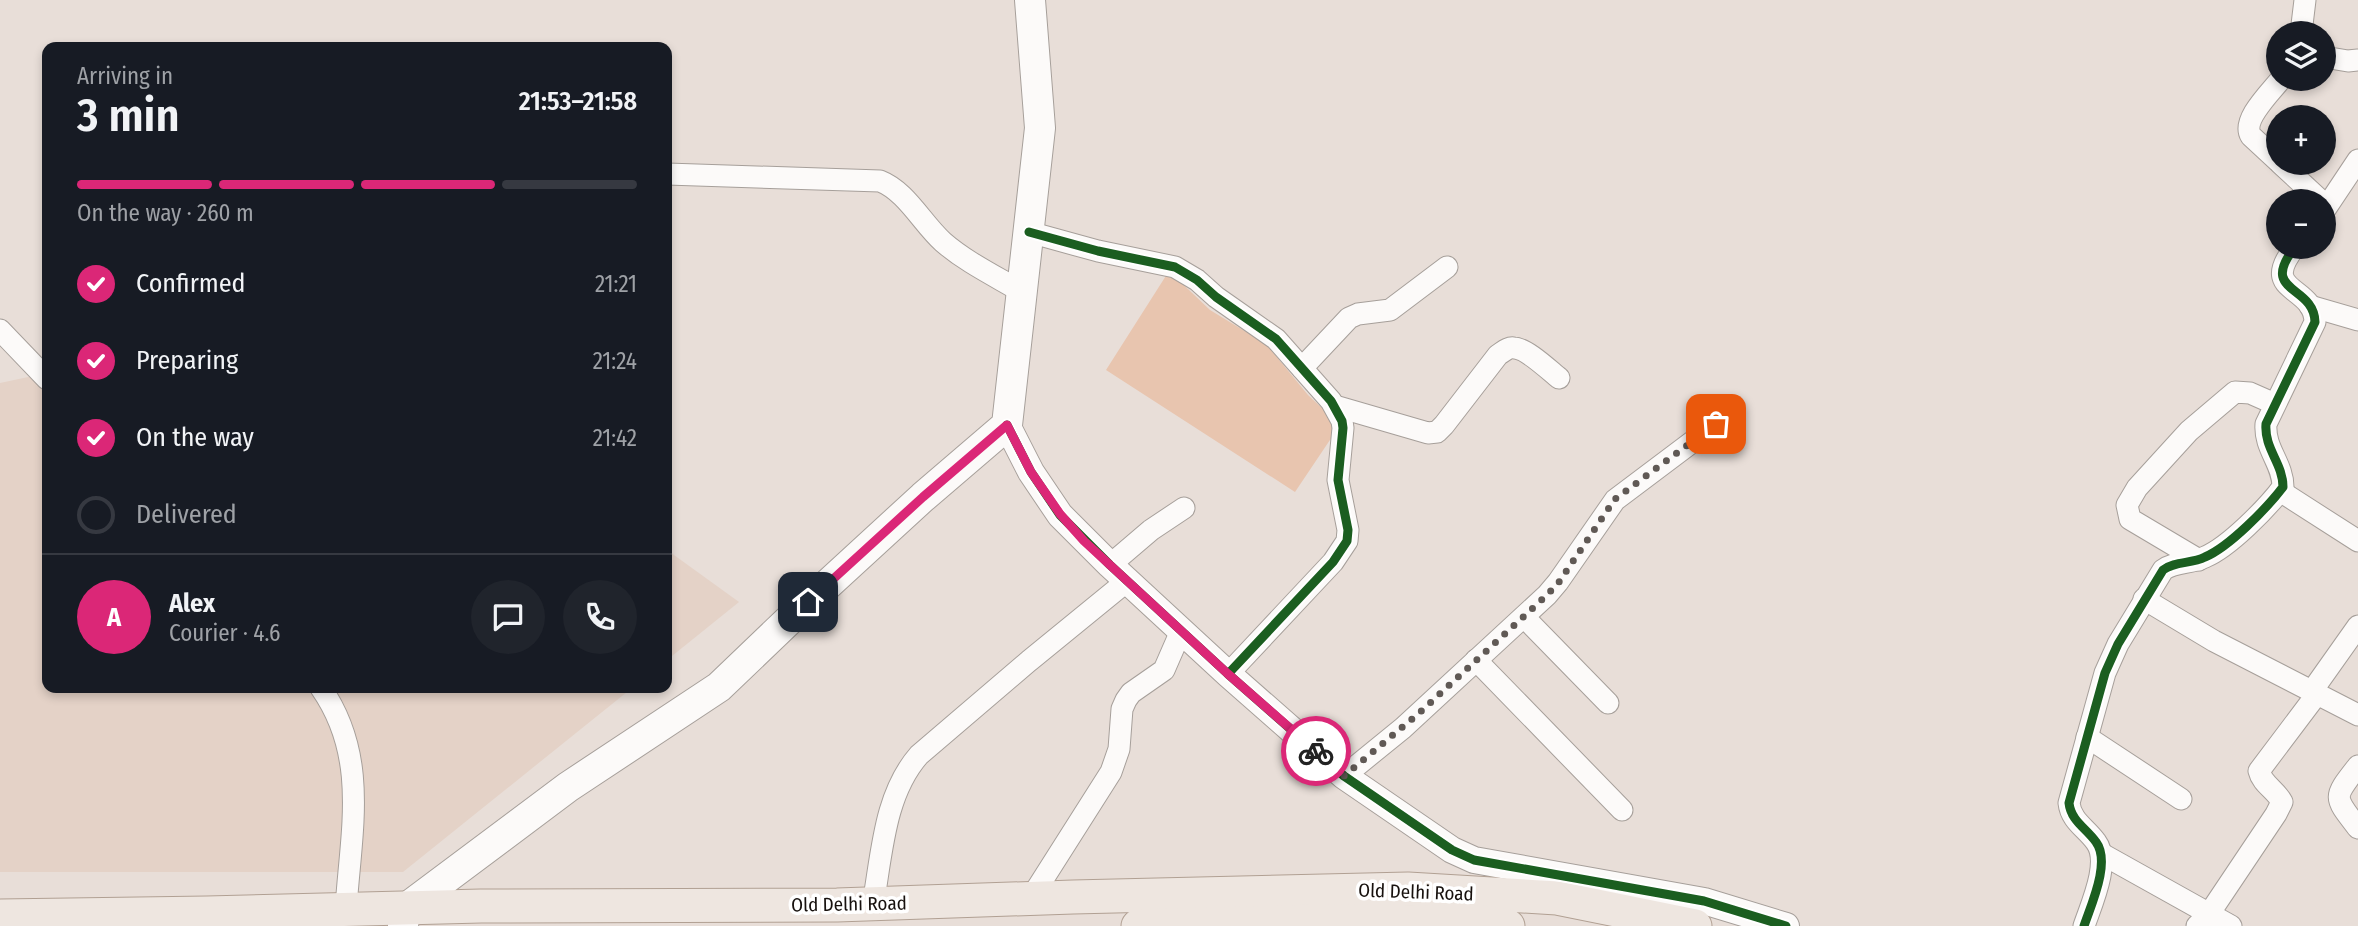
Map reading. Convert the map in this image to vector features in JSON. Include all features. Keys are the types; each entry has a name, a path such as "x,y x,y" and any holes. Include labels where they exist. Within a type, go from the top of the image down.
{"main road":[{"path":"404,917 568,787 719,687 923,497 1007,425 1040,128 1030,0"},
{"name":"Old Delhi Road","path":"0,916 207,913 404,917 481,906 873,904 1408,889 1557,898 1695,926"},
{"name":"Old Delhi Road","path":"1138,926 1315,921 1483,922 1508,926"}],"street":[{"path":"2302,21 2305,0"},
{"path":"2336,59 2358,60"},
{"path":"2266,149 2248,132 2251,117 2272,91"},
{"path":"2336,193 2358,160"},
{"path":"672,174 880,181 896,190 953,250 1022,292"},
{"path":"2293,175 2309,189"},
{"path":"1029,232 1098,251 1175,267 1276,339 1335,407 1343,428 1338,480 1348,530 1347,541 1333,562 1228,674"},
{"path":"2084,926 2096,892 2102,854 2098,844 2075,820 2068,803 2105,673 2118,645 2163,570 2169,566 2199,560 2213,553 2253,520 2283,487 2283,475 2269,449 2266,425 2315,322 2310,306 2284,281 2281,271 2285,259"},
{"path":"1302,368 1349,318 1357,314 1390,310 1447,267"},
{"path":"2310,306 2358,320"},
{"path":"0,330 42,374"},
{"path":"1335,407 1427,433 1437,432 1498,355 1506,349 1523,350 1559,377"},
{"path":"2199,560 2136,524 2127,513 2130,498 2180,439 2235,392 2250,393 2276,404"},
{"path":"1344,776 1403,728 1559,582 1615,499 1716,424"},
{"path":"1007,425 1031,472 1060,514 1118,573 1344,776 1452,850 1474,860 1704,901 1786,926"},
{"path":"2280,491 2358,541"},
{"path":"873,904 893,798 908,768 919,755 1029,661 1118,573 1151,530 1184,508"},
{"path":"2144,599 2214,641 2358,715"},
{"path":"1524,617 1608,703"},
{"path":"2203,920 2282,802 2262,779 2259,771 2262,765 2358,626"},
{"path":"1031,898 1111,772 1119,749 1122,709 1126,700 1131,693 1164,670 1181,631"},
{"path":"1476,660 1622,810"},
{"path":"324,693 342,724 353,769 354,789 339,917"},
{"path":"2087,737 2181,799"},
{"path":"2358,766 2339,792 2339,800 2358,828"},
{"path":"2102,854 2203,920 2231,926"}],"shaded area":[{"path":"1169,271 1210,310 1266,344 1308,395 1340,425 1295,492 1106,370"},
{"path":"42,374 42,693 626,693 403,872 0,872 0,383"},
{"path":"672,554 739,602 672,656"}],"cycle path":[{"path":"1029,232 1098,251 1175,267 1197,280 1216,297 1276,339 1331,401 1342,421 1338,480 1348,530 1347,541 1333,562 1228,674"},
{"path":"2084,926 2101,872 2100,850 2076,820 2069,803 2105,673 2118,644 2163,570 2215,552 2258,516 2283,487 2280,471 2268,441 2266,424 2315,322 2306,301 2285,281 2282,273 2287,259"},
{"path":"1007,425 1031,472 1060,515 1110,565 1344,776 1452,850 1474,860 1704,901 1786,926"}],"way so far":[{"path":"1316,751 1344,776 1385,743 1547,595 1559,582 1615,499 1716,424"}],"route":[{"path":"808,602 1007,425 1031,472 1060,514 1084,541 1316,751"}]}
